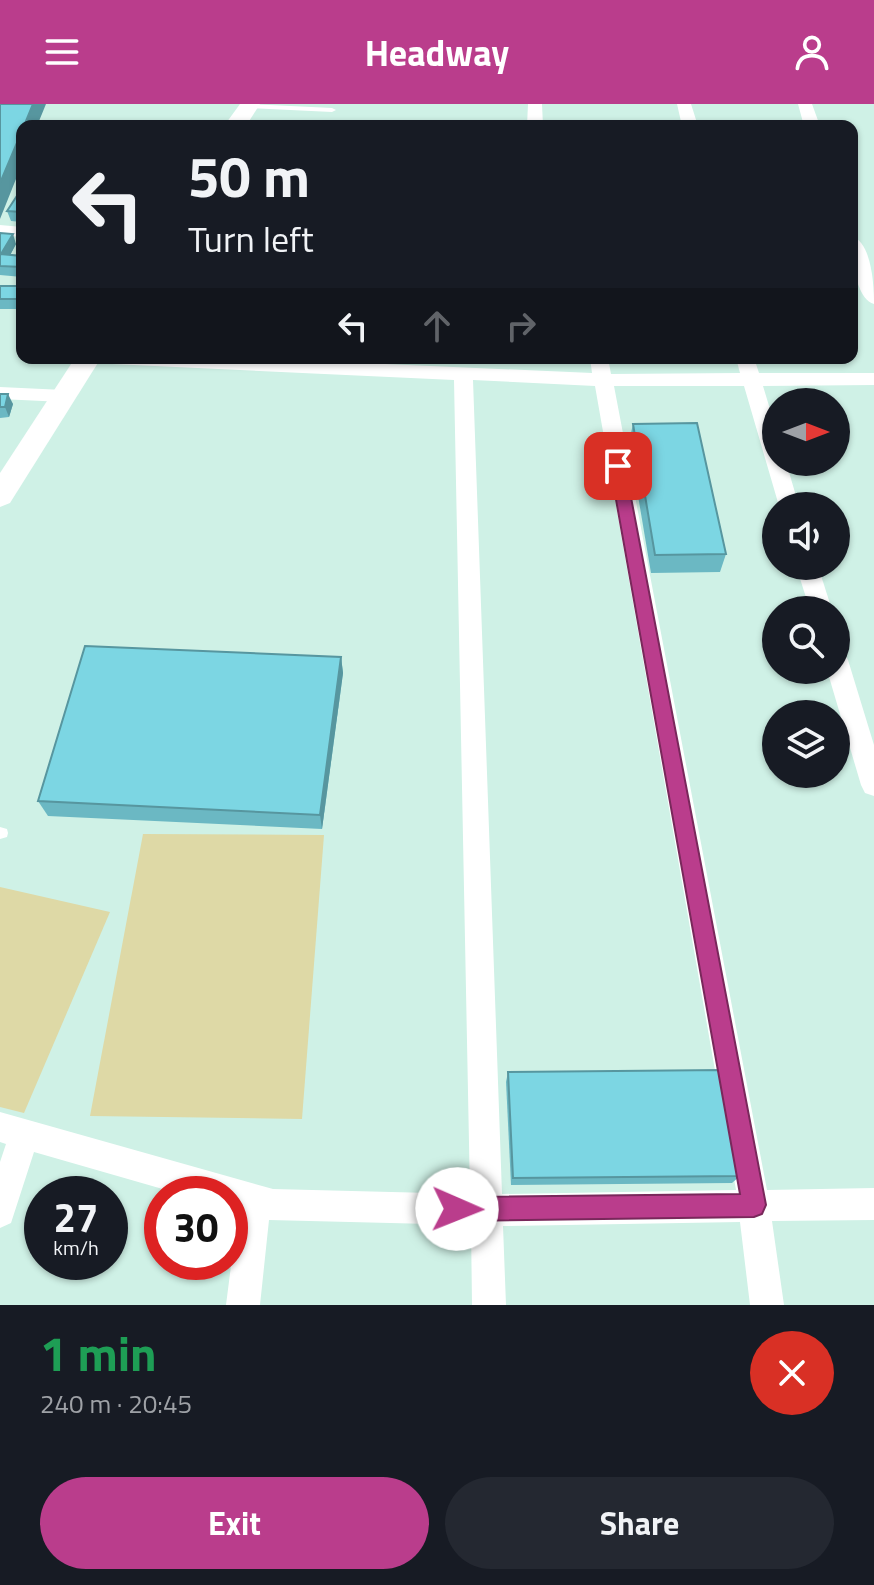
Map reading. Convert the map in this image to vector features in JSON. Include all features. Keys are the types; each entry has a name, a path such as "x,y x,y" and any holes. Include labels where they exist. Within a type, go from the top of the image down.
{"street":[{"path":"858,257 874,299"},
{"path":"0,496 84,364"},
{"path":"262,364 463,372 600,369 750,380 874,379"},
{"path":"746,364 785,492"},
{"path":"600,369 754,1205 767,1305"},
{"path":"463,372 489,1305"},
{"path":"0,393 64,396"},
{"path":"843,684 874,785"},
{"path":"0,1212 12,1130 273,1205 487,1210 874,1204"},
{"path":"243,1305 255,1200"}],"lane":[{"path":"249,105 332,110"}],"shaded area":[{"path":"143,834 324,835 302,1119 90,1116"},
{"path":"0,887 110,912 24,1113 0,1107"}],"building":[{"path":"0,104 33,104 26,120 16,120 16,145 0,183"},
{"path":"16,197 16,212 7,211"},
{"path":"0,233 13,234 1,254 16,255 16,267 0,266"},
{"path":"0,286 16,286 16,299 0,299"},
{"path":"0,394 8,394 5,407 0,407"},
{"path":"697,423 726,554 655,555 633,424"},
{"path":"85,646 341,657 320,815 38,801"},
{"path":"723,1070 740,1176 513,1178 508,1072"}],"route":[{"path":"457,1209 754,1205 618,466"}]}
